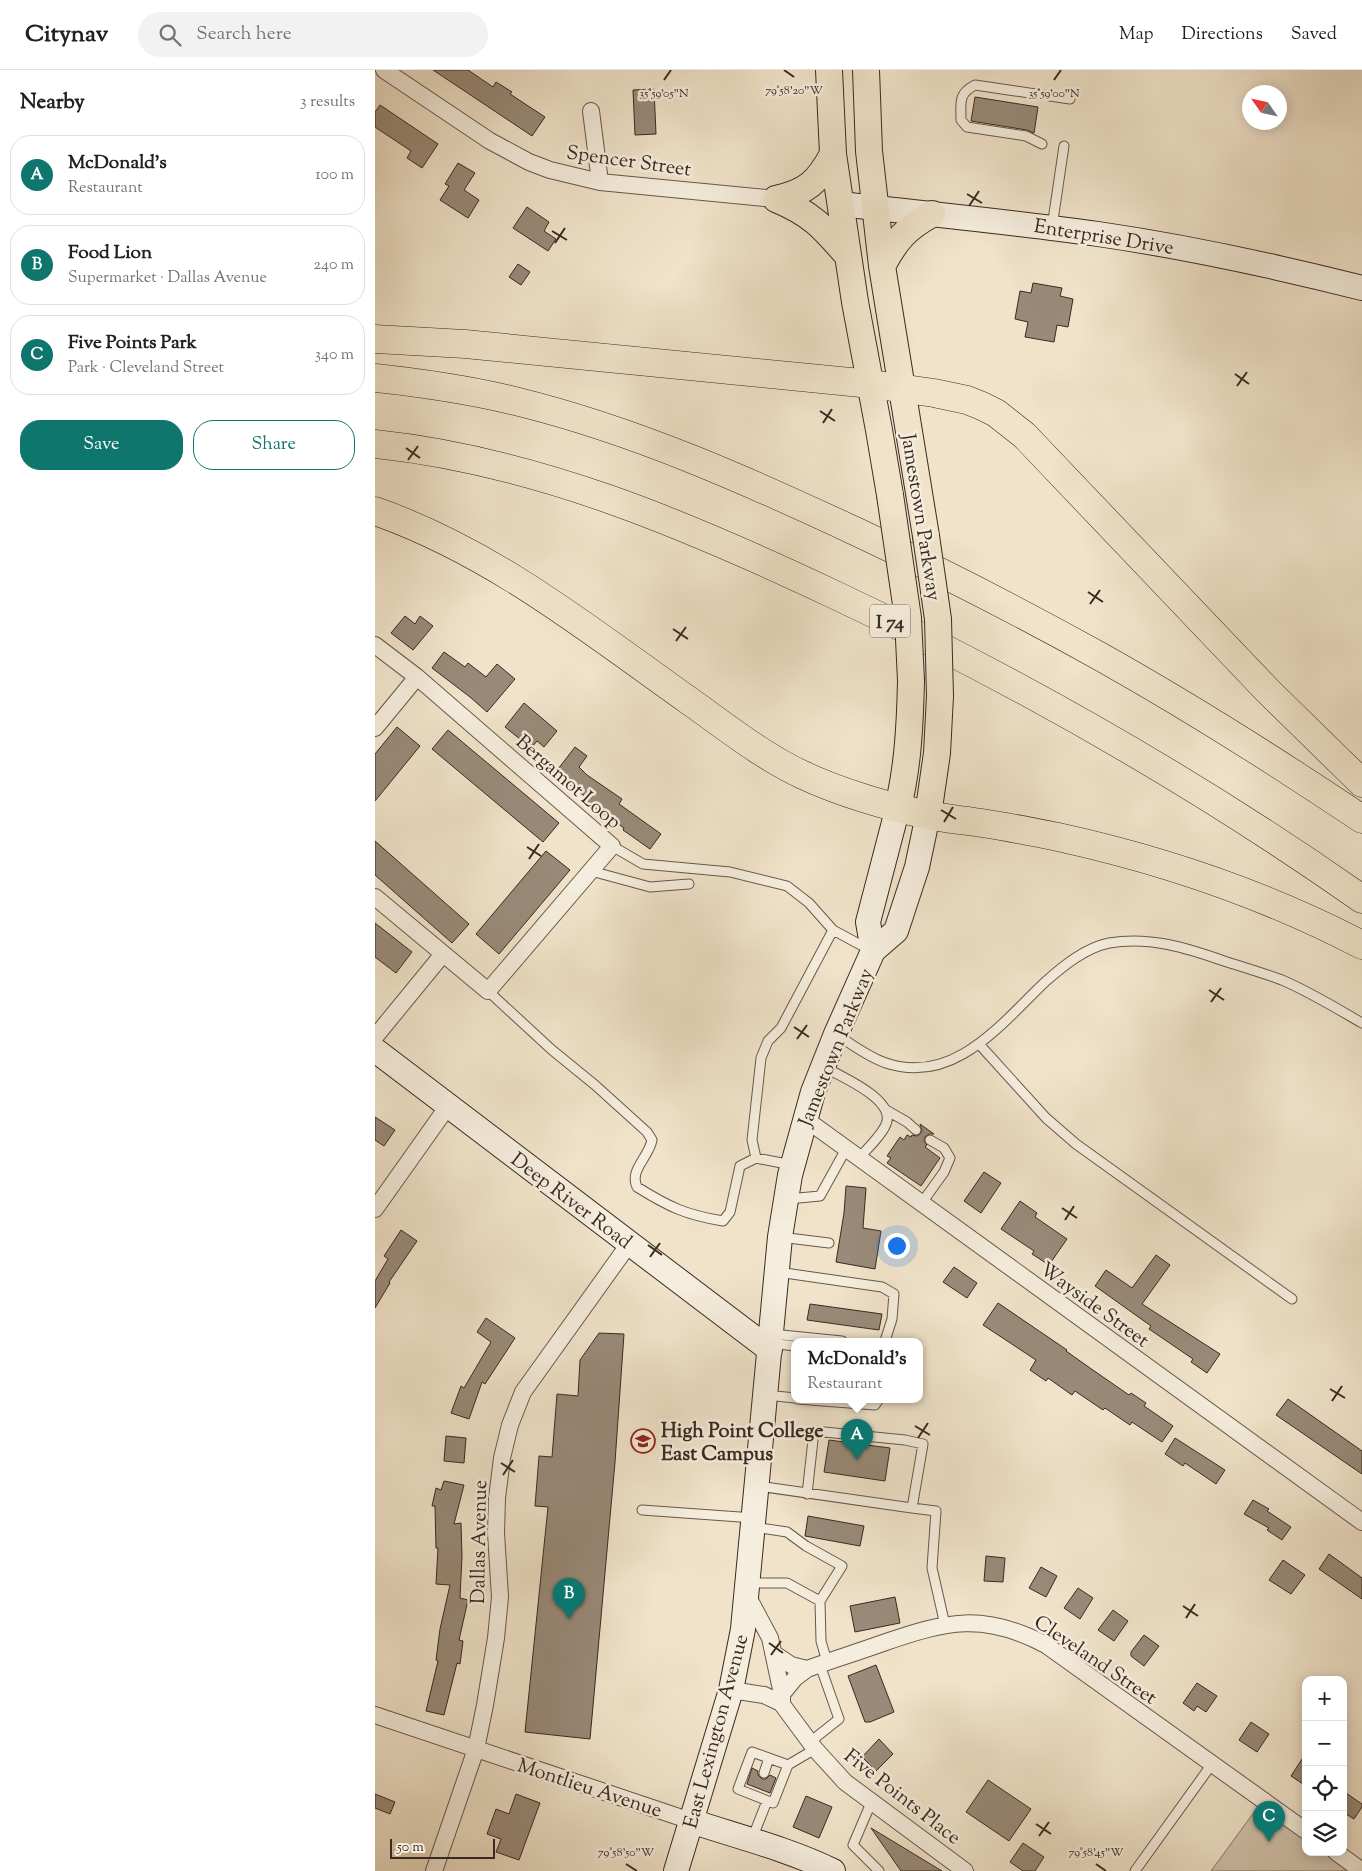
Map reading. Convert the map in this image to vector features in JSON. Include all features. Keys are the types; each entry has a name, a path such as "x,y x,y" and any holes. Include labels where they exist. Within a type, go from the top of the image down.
{"highway":[{"path":"375,339 465,344 871,384 967,400 996,412 1041,453 1292,715 1362,783"},
{"path":"375,378 466,390 567,415 615,430 678,454 775,495 897,551 1101,657 1234,736 1362,819"},
{"name":"I 74","path":"375,444 453,455 500,465 557,481 662,519 801,578 944,648 1077,719 1143,757 1262,832 1362,899"},
{"path":"375,511 416,526 451,542 521,582 779,762 825,784 928,815 985,823 1060,838 1169,866 1278,905 1362,945"}],"main road":[{"name":"Jamestown Parkway","path":"829,70 833,154 842,204 848,256 890,495 908,618 911,681 908,750 898,807 868,922 873,951"},
{"name":"Jamestown Parkway","path":"770,1342 785,1199 804,1118 822,1066 873,951 896,931 917,867 928,815 937,754 940,696 938,619 882,266 869,151 866,70"},
{"path":"776,199 794,195 812,184 825,169 833,154"},
{"path":"776,199 815,220 848,256"},
{"name":"Enterprise Drive","path":"842,204 1052,228 1197,251 1287,269 1362,288"},
{"path":"882,266 891,249 907,230 932,214"},
{"name":"Deep River Road","path":"375,1050 629,1244 770,1342"},
{"name":"East Lexington Avenue","path":"676,1871 731,1690 743,1628 758,1486 770,1342"},
{"name":"Montlieu Avenue","path":"691,1821 752,1839 815,1862 833,1871"}],"street":[{"name":"Spencer Street","path":"384,70 510,152 550,170 600,182 776,199"},
{"path":"591,111 600,182"},
{"name":"Bergamot Loop","path":"375,645 417,678 612,846 488,991"},
{"path":"375,728 417,678"},
{"path":"375,898 488,991"},
{"path":"375,1037 443,954"},
{"path":"375,1209 448,1106"},
{"name":"Wayside Street","path":"804,1118 1362,1522"},
{"name":"Dallas Avenue","path":"434,1871 476,1749 496,1638 500,1597 496,1533 497,1498 502,1458 511,1424 523,1392 629,1244"},
{"name":"Five Points Place","path":"748,1589 770,1638 782,1698 813,1746 845,1782 965,1871"},
{"name":"Cleveland Street","path":"782,1698 795,1678 818,1665 925,1629 945,1625 979,1623 998,1626 1031,1637 1046,1645 1302,1828"},
{"path":"773,1653 791,1665 818,1665"},
{"path":"731,1690 782,1698"},
{"name":"Montlieu Avenue","path":"375,1715 691,1821"},
{"path":"1341,1856 1362,1871"}],"lane":[{"path":"1043,144 1026,136 967,127 961,120 961,99 965,91 975,85 1070,99"},
{"path":"1052,228 1064,146"},
{"path":"612,846 643,864 730,872 787,886 809,903 833,930 873,951"},
{"path":"591,871 650,888 689,884"},
{"path":"756,1158 752,1140 761,1058 768,1041 781,1028 833,930"},
{"path":"836,1034 864,1052 886,1063 909,1069 935,1067 959,1057 979,1044 1060,969 1083,953 1108,944 1136,941 1180,946 1282,980 1328,1003 1362,1023"},
{"path":"488,991 552,1050 595,1085 647,1132 652,1140 651,1147 634,1175 634,1182 637,1187 665,1205 696,1216 723,1221 730,1212 740,1166 756,1158 792,1165"},
{"path":"979,1044 1046,1118 1076,1144 1292,1299"},
{"path":"785,1199 820,1196 852,1154 881,1131 887,1121 884,1106 875,1097 856,1084 822,1066"},
{"path":"886,1110 907,1122 916,1130"},
{"path":"921,1204 945,1172 950,1158 944,1148 930,1140"},
{"path":"780,1237 829,1243"},
{"path":"778,1272 882,1287 894,1294 893,1319 886,1338"},
{"path":"770,1342 791,1342"},
{"path":"770,1342 791,1345"},
{"path":"766,1395 791,1398"},
{"path":"849,1403 875,1405 876,1403"},
{"path":"807,1494 814,1431 905,1440 923,1444 912,1508"},
{"path":"758,1486 936,1511 932,1568 945,1625"},
{"path":"642,1510 754,1522 787,1532 806,1546 842,1566 820,1601 821,1641 818,1665 839,1719 813,1746 788,1765 773,1803 767,1801 756,1792 738,1789 752,1752 788,1765"},
{"path":"748,1589 787,1583 820,1601"},
{"path":"764,1773 769,1758"},
{"path":"1135,1871 1211,1764"},
{"path":"752,1839 767,1801"},
{"path":"871,1803 853,1845 879,1871"}],"shaded area":[{"path":"1263,1800 1302,1829 1302,1856 1337,1856 1357,1871 1211,1871"}],"building":[{"path":"433,70 468,70 493,87 496,82 512,92 510,94 545,117 532,136"},
{"path":"654,89 656,134 635,135 633,90"},
{"path":"975,97 1038,107 1034,133 1027,130 971,121"},
{"path":"380,105 438,144 422,168 407,158 411,151 375,127 375,112"},
{"path":"458,163 475,173 464,190 479,200 468,218 440,200 449,186 445,184"},
{"path":"527,207 549,222 544,231 556,239 548,251 513,228"},
{"path":"518,264 530,272 521,285 509,277"},
{"path":"1033,283 1062,288 1060,296 1073,299 1068,327 1057,325 1054,342 1025,337 1028,322 1015,319 1020,291 1031,293"},
{"path":"405,616 415,624 420,616 433,626 413,650 391,633"},
{"path":"444,652 465,667 468,663 486,677 497,664 515,679 487,712 432,668"},
{"path":"524,703 557,731 544,747 537,741 531,748 505,727"},
{"path":"397,727 420,746 375,801 375,754"},
{"path":"448,730 559,823 543,842 432,749"},
{"path":"575,747 587,756 579,767 587,775 622,799 619,804 661,834 650,849 585,801 587,798 555,773"},
{"path":"375,841 469,924 452,943 375,875"},
{"path":"546,851 570,870 499,954 476,934"},
{"path":"375,923 412,952 396,973 375,957"},
{"path":"375,1117 395,1130 384,1146 375,1140"},
{"path":"920,1124 934,1134 929,1134 925,1137 924,1141 927,1145 925,1147 940,1158 921,1186 887,1163 891,1158 887,1156 900,1137 904,1140 907,1135 911,1137 912,1135 917,1136 922,1131"},
{"path":"984,1172 1001,1183 981,1213 964,1201"},
{"path":"846,1186 866,1188 863,1228 881,1231 875,1269 836,1262 844,1213"},
{"path":"1020,1201 1037,1213 1035,1217 1067,1239 1049,1265 1032,1254 1034,1251 1001,1229"},
{"path":"401,1230 417,1241 389,1282 375,1308 375,1281 388,1259 384,1256"},
{"path":"1156,1255 1170,1265 1142,1304 1220,1354 1207,1373 1191,1362 1193,1359 1149,1329 1151,1326 1095,1286 1106,1270 1132,1288"},
{"path":"954,1267 977,1283 967,1298 943,1282"},
{"path":"998,1303 1129,1395 1131,1393 1146,1403 1144,1406 1173,1426 1162,1442 1132,1422 1130,1425 1075,1391 1072,1395 1048,1378 1046,1381 1030,1370 1036,1360 983,1325"},
{"path":"810,1304 882,1314 879,1330 807,1320"},
{"path":"486,1318 515,1338 485,1384 482,1382 469,1419 451,1413 461,1386 464,1388 491,1342 477,1332"},
{"path":"599,1333 624,1334 615,1462 590,1739 525,1732 548,1507 535,1506 539,1456 552,1457 557,1394 578,1396 580,1360"},
{"path":"1288,1399 1362,1451 1362,1474 1276,1415"},
{"path":"446,1436 466,1438 464,1463 444,1461"},
{"path":"1175,1438 1225,1470 1216,1484 1185,1463 1183,1466 1165,1454"},
{"path":"829,1440 890,1448 885,1481 824,1472"},
{"path":"444,1481 464,1485 454,1524 461,1523 460,1598 468,1600 459,1640 463,1641 460,1664 457,1663 444,1715 426,1711 438,1661 436,1660 440,1629 450,1585 436,1584 438,1548 436,1548 435,1506 432,1506 436,1488 441,1490"},
{"path":"1253,1500 1269,1509 1267,1511 1291,1527 1282,1540 1267,1530 1269,1528 1244,1514"},
{"path":"808,1516 864,1526 860,1546 805,1536"},
{"path":"1329,1554 1362,1578 1362,1599 1319,1569"},
{"path":"986,1556 1005,1558 1003,1582 984,1581"},
{"path":"1283,1560 1305,1575 1291,1594 1269,1580"},
{"path":"1041,1567 1057,1576 1046,1597 1029,1588"},
{"path":"1078,1588 1093,1598 1080,1619 1064,1608"},
{"path":"895,1597 900,1623 855,1632 850,1606"},
{"path":"1113,1610 1128,1621 1114,1641 1098,1630"},
{"path":"1144,1635 1159,1646 1144,1666 1131,1656 1131,1652"},
{"path":"876,1665 894,1712 870,1722 865,1722 848,1676"},
{"path":"1197,1683 1217,1696 1206,1712 1197,1706 1194,1711 1183,1703"},
{"path":"1251,1722 1269,1734 1257,1752 1239,1740"},
{"path":"879,1739 893,1754 876,1771 862,1757"},
{"path":"1302,1759 1302,1783 1291,1776"},
{"path":"752,1768 758,1771 758,1775 762,1779 766,1779 770,1775 776,1778 770,1793 747,1784"},
{"path":"988,1780 1031,1809 1009,1841 966,1812"},
{"path":"375,1794 395,1802 390,1814 375,1808"},
{"path":"516,1794 540,1803 519,1860 496,1852 501,1839 487,1834 496,1809 509,1814"},
{"path":"1347,1794 1362,1804 1354,1819 1347,1815"},
{"path":"806,1796 832,1807 819,1838 793,1827"},
{"path":"871,1828 942,1871 901,1871"},
{"path":"1023,1843 1044,1857 1035,1871 1023,1871 1010,1862"}],"place":[{"name":"High Point College East Campus","path":"643,1441"},
{"name":"McDonald's","path":"857,1460"},
{"name":"Food Lion","path":"569,1619"},
{"name":"Five Points Park","path":"1269,1842"}]}
